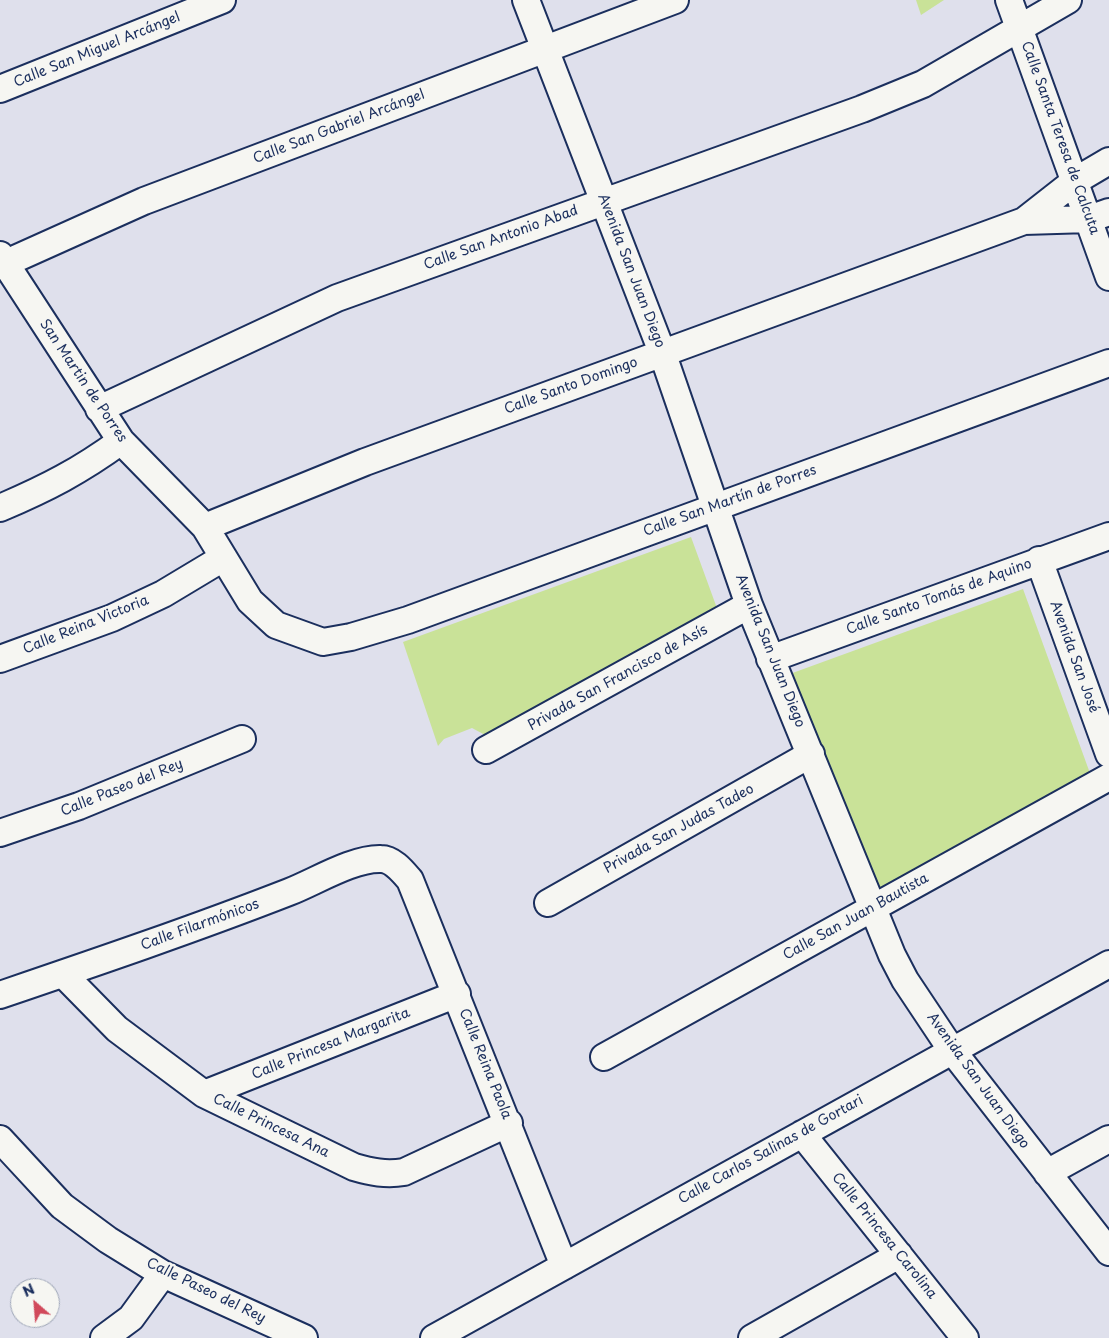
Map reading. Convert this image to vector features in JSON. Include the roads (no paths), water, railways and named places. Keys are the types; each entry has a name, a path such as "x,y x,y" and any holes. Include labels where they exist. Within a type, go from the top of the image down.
{"street":[{"name":"Calle San Miguel Arcángel","path":"0,89 222,0"},
{"name":"Avenida San Juan Diego","path":"526,0 662,352 770,658 874,907 892,955 951,1049 1109,1252"},
{"name":"Calle San Gabriel Arcángel","path":"3,259 144,201 675,0"},
{"name":"Calle Santa Teresa de Calcuta","path":"1009,0 1075,181 1099,215 1109,277"},
{"name":"Calle San Antonio Abad","path":"99,409 337,298 604,200 853,112 923,84 1021,29 1068,0"},
{"name":"Calle Santo Domingo","path":"1024,221 1075,181 1109,161"},
{"name":"Calle Santo Domingo","path":"205,527 365,462 1024,221 1099,215"},
{"name":"San Martin de Porres","path":"3,259 99,409 122,441 205,527 250,601 276,625 323,642 351,637"},
{"name":"Calle San Martín de Porres","path":"351,637 408,620 1109,363"},
{"path":"0,508 54,485 86,467 122,441"},
{"name":"Calle Santo Tomás de Aquino","path":"770,658 1109,536"},
{"name":"Calle Reina Victoria","path":"0,659 112,618 163,594 223,558"},
{"name":"Avenida San José","path":"1039,560 1109,754"},
{"name":"Privada San Francisco de Asís","path":"486,750 750,605"},
{"name":"Calle Paseo del Rey","path":"0,833 79,806 242,739"},
{"name":"Privada San Judas Tadeo","path":"548,903 811,754"},
{"name":"Calle San Juan Bautista","path":"604,1057 1109,777"},
{"name":"Calle Filarmónicos","path":"0,995 290,892 358,863 380,858 388,860 397,866"},
{"name":"Calle Reina Paola","path":"397,866 410,880 509,1123 564,1266"},
{"name":"Calle Carlos Salinas de Gortari","path":"434,1338 951,1049 1109,964"},
{"name":"Calle Princesa Ana","path":"63,974 117,1028 204,1094 354,1167 390,1174 417,1168 509,1123"},
{"name":"Calle Princesa Margarita","path":"204,1094 457,994"},
{"name":"Calle Princesa Carolina","path":"802,1134 965,1338"},
{"path":"1047,1173 1109,1139"},
{"name":"Calle Paseo del Rey","path":"5,1155 62,1206 108,1240 163,1274 304,1338"},
{"path":"752,1338 899,1255"},
{"path":"104,1338 130,1318 163,1274"}]}
